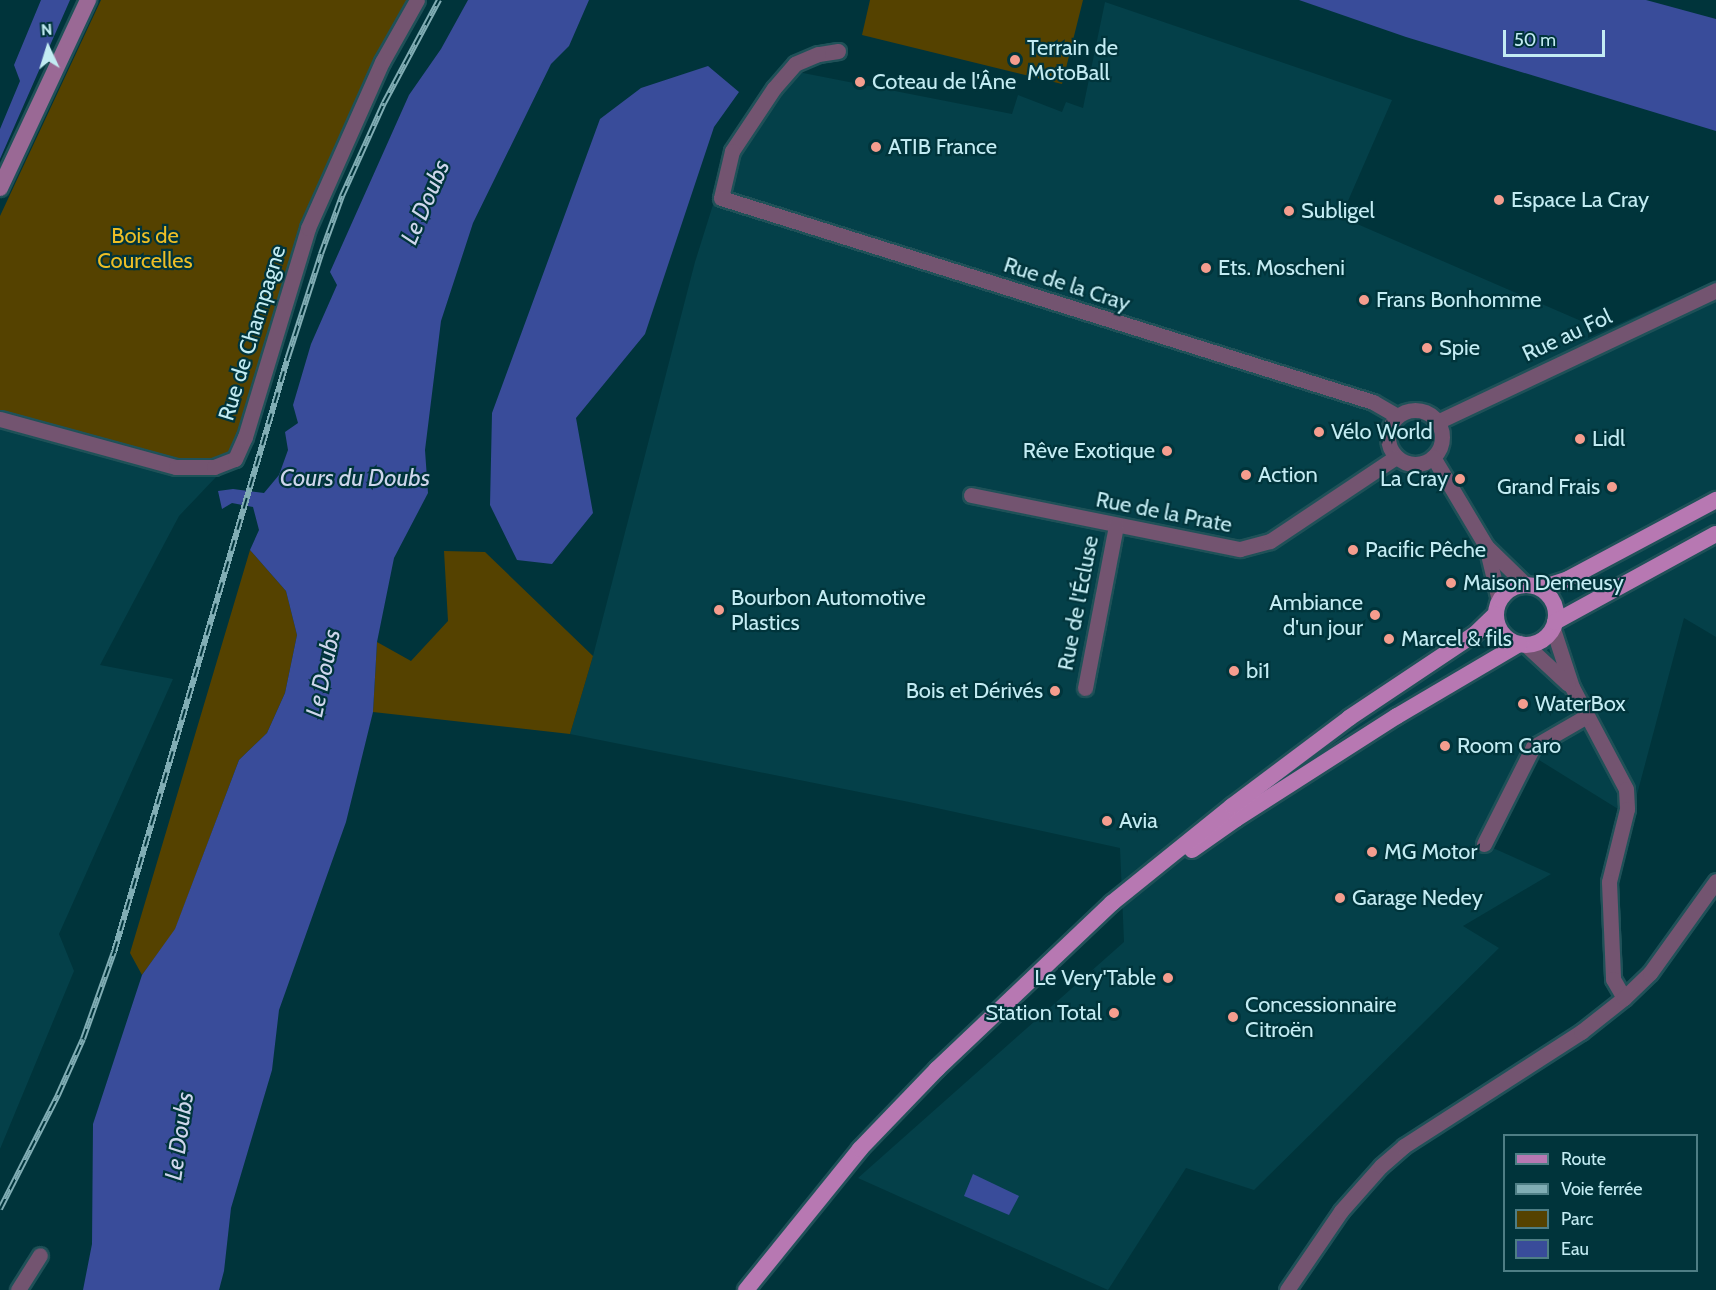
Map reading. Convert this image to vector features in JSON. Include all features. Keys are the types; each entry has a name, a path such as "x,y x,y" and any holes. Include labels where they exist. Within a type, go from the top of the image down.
{"main road":[{"path":"0,188 88,0"},
{"path":"746,1290 860,1149 937,1069 1112,903 1212,821 1349,718 1475,634 1510,588 1568,579 1716,500"},
{"path":"812,1209 1038,982 1126,904 1192,851 1236,819 1396,716 1522,645 1542,641 1554,626 1716,534"},
{"path":"1533,586 1552,599 1557,614 1554,626"},
{"path":"1497,608 1500,630 1522,645"}],"street":[{"name":"Rue de Champagne","path":"0,420 176,467 214,467 235,459 245,437 308,228 382,62 417,0"},
{"name":"Rue de la Cray","path":"838,51 818,54 795,64 774,88 732,151 721,198 1373,402 1397,416"},
{"name":"Rue au Fol","path":"1437,422 1716,290"},
{"path":"1414,410 1431,416 1437,422 1442,436 1438,451 1433,457 1426,462 1410,464 1396,457 1388,441 1391,423 1397,416 1414,410"},
{"name":"Rue de la Prate","path":"971,495 1116,526 1240,549 1270,541 1396,457"},
{"path":"1433,457 1486,546 1533,586"},
{"name":"Rue de l'Écluse","path":"1085,688 1116,526"},
{"path":"1486,546 1497,608"},
{"path":"1554,626 1572,687 1626,789 1627,810 1609,882 1613,979 1624,998"},
{"path":"1522,645 1572,687"},
{"path":"1484,844 1533,747 1587,716"},
{"path":"1287,1290 1341,1211 1396,1152 1581,1032 1624,998 1650,973 1716,881"},
{"path":"18,1290 40,1255"}],"shaded area":[{"path":"1105,2 1392,100 1341,217 1588,324 1588,338 1716,280 1716,637 1684,618 1631,817 1539,760 1493,848 1551,874 1463,926 1499,948 1254,1190 1186,1168 1108,1290 858,1178 1124,942 1120,848 909,802 570,734 593,656 695,262 717,192 798,72 1012,114 1018,95 1062,112 1066,102 1083,108"},
{"path":"0,425 159,469 217,476 179,516 100,665 173,679 59,934 74,971 0,1149"}],"green space":[{"name":"Bois de Courcelles","path":"101,0 407,0 368,80 234,453 215,460 178,461 0,414 0,216"},
{"name":"Terrain de MotoBall","path":"870,0 1083,0 1062,84 862,35"},
{"path":"250,550 286,591 297,635 285,693 267,733 239,760 175,930 142,975 130,953"},
{"path":"444,551 485,552 593,656 570,734 373,712 377,642 411,661 448,621"}],"water":[{"path":"41,0 70,0 0,159 0,129 20,81 14,65"},
{"path":"468,0 589,0 569,46 551,64 473,223 441,321 425,450 428,493 394,558 377,642 373,712 346,822 279,1010 272,1070 231,1208 224,1271 219,1290 83,1290 92,1244 93,1124 142,975 175,929 239,760 267,733 285,693 297,635 286,591 250,550 259,530 253,507 232,503 222,509 218,491 233,489 264,493 279,475 288,450 285,432 298,423 293,405 311,344 337,285 330,272 409,95 441,49"},
{"path":"1299,0 1646,0 1716,19 1716,131 1406,37"},
{"path":"708,66 739,92 714,127 645,334 576,418 593,513 552,564 517,560 490,505 492,413 600,119 641,88"},
{"path":"973,1174 1019,1196 1009,1215 964,1196"}],"railway":[{"path":"0,1209 58,1095 83,1039 114,952 288,357 342,196 384,103 439,0"}],"place":[{"name":"Terrain de MotoBall","path":"1015,60"},
{"name":"Coteau de l'Âne","path":"860,82"},
{"name":"ATIB France","path":"876,147"},
{"name":"Espace La Cray","path":"1499,200"},
{"name":"Subligel","path":"1289,211"},
{"name":"Ets. Moscheni","path":"1206,268"},
{"name":"Frans Bonhomme","path":"1364,300"},
{"name":"Spie","path":"1427,348"},
{"name":"Vélo World","path":"1319,432"},
{"name":"Lidl","path":"1580,439"},
{"name":"Rêve Exotique","path":"1167,451"},
{"name":"Action","path":"1246,475"},
{"name":"La Cray","path":"1460,479"},
{"name":"Grand Frais","path":"1612,487"},
{"name":"Pacific Pêche","path":"1353,550"},
{"name":"Maison Demeusy","path":"1451,583"},
{"name":"Bourbon Automotive Plastics","path":"719,610"},
{"name":"Ambiance d'un jour","path":"1375,615"},
{"name":"Marcel & fils","path":"1389,639"},
{"name":"bi1","path":"1234,671"},
{"name":"Bois et Dérivés","path":"1055,691"},
{"name":"WaterBox","path":"1523,704"},
{"name":"Room Caro","path":"1445,746"},
{"name":"Avia","path":"1107,821"},
{"name":"MG Motor","path":"1372,852"},
{"name":"Garage Nedey","path":"1340,898"},
{"name":"Le Very'Table","path":"1168,978"},
{"name":"Station Total","path":"1114,1013"},
{"name":"Concessionnaire Citroën","path":"1233,1017"}],"water label":[{"name":"Le Doubs","path":"425,202"},
{"name":"Cours du Doubs","path":"355,478"},
{"name":"Le Doubs","path":"323,673"},
{"name":"Le Doubs","path":"179,1136"}]}
